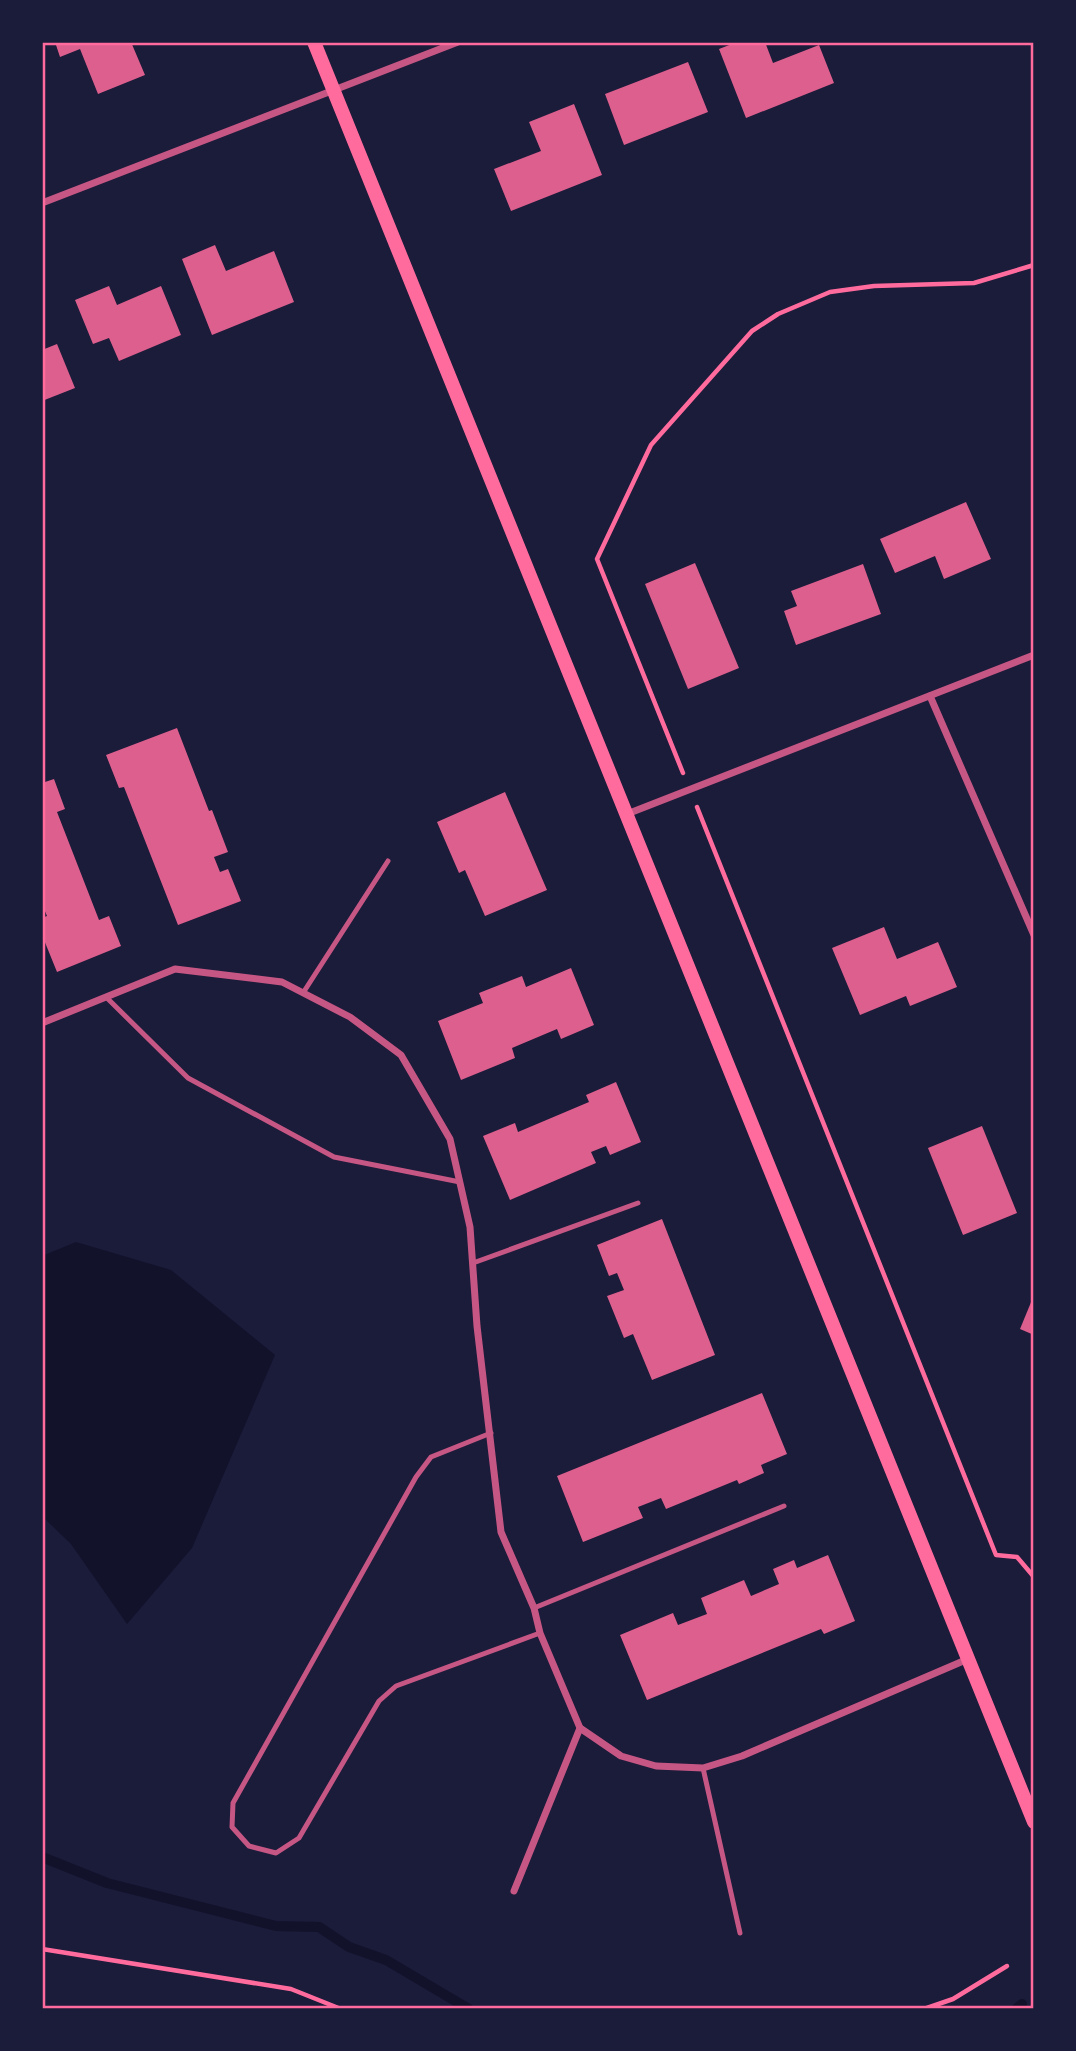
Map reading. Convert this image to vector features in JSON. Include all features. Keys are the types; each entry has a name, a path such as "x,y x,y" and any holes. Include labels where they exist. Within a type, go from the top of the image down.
{"main road":[{"path":"314,42 1034,1822"}],"street":[{"path":"42,204 458,42"},
{"path":"626,814 1034,656"},
{"path":"930,696 1034,935"},
{"path":"42,1023 175,969 282,982 350,1017 401,1055 450,1139 471,1227 477,1326 501,1532 534,1608 540,1633 580,1728 621,1756 656,1766 703,1768 742,1756 968,1659"},
{"path":"514,1891 580,1728"}],"lane":[{"path":"303,993 388,861"},
{"path":"106,997 188,1078 334,1157 460,1182"},
{"path":"473,1263 638,1203"},
{"path":"491,1433 431,1457 416,1477 233,1803 232,1827 249,1846 276,1853 299,1838 379,1701 396,1686 540,1633"},
{"path":"534,1608 784,1506"},
{"path":"703,1768 740,1933"}],"path":[{"path":"1034,265 974,283 874,286 830,292 799,304 752,331 651,445 597,559 996,1555 1017,1557 1034,1577"},
{"path":"42,1949 291,1989 341,2009"},
{"path":"923,2009 953,1999 1007,1966"}],"shaded area":[{"path":"76,1242 171,1270 275,1355 192,1548 127,1624 71,1544 42,1516 42,1256"}],"building":[{"path":"55,42 131,42 145,75 98,94 80,49 60,57"},
{"path":"737,42 765,42 773,63 819,45 834,83 746,118 719,49"},
{"path":"688,62 708,112 624,145 605,94"},
{"path":"574,104 602,175 511,211 494,169 541,151 529,122"},
{"path":"215,245 226,271 274,251 294,302 212,335 182,259"},
{"path":"109,286 117,305 161,286 181,335 119,361 109,338 93,344 75,300"},
{"path":"57,344 75,388 42,401 42,350"},
{"path":"966,502 991,559 944,579 935,556 895,573 880,539"},
{"path":"695,563 739,668 688,689 645,584"},
{"path":"863,564 881,614 796,645 784,611 797,606 791,591"},
{"path":"177,728 228,852 214,857 220,872 228,869 241,901 178,925 124,787 119,788 106,755"},
{"path":"54,779 65,809 57,812 99,920 109,916 121,946 57,972 42,935 42,918 47,916 42,904 42,783"},
{"path":"505,792 547,890 485,916 465,870 459,873 437,822"},
{"path":"884,927 897,959 938,942 957,987 910,1006 906,996 860,1015 832,948"},
{"path":"571,968 594,1025 561,1039 557,1029 512,1048 515,1058 461,1080 438,1021 483,1003 479,993 522,976 526,987"},
{"path":"616,1082 641,1142 610,1155 606,1146 591,1152 596,1163 510,1200 483,1136 515,1123 518,1132 589,1102 586,1095"},
{"path":"982,1126 1017,1213 963,1235 928,1148"},
{"path":"662,1219 715,1355 652,1380 633,1334 624,1338 607,1296 624,1290 617,1273 609,1276 597,1245"},
{"path":"1034,1295 1034,1335 1020,1329"},
{"path":"762,1393 787,1454 761,1465 764,1473 739,1484 737,1480 666,1509 661,1498 638,1507 643,1518 583,1542 557,1476"},
{"path":"828,1555 855,1621 824,1634 821,1629 647,1700 620,1635 673,1613 678,1625 707,1614 701,1598 744,1580 751,1596 779,1584 773,1569 794,1560 797,1568"}],"waterway":[{"path":"42,1857 107,1883 276,1926 319,1927 349,1947 386,1960 469,2009"},
{"path":"1016,2009 1022,2004"}]}
